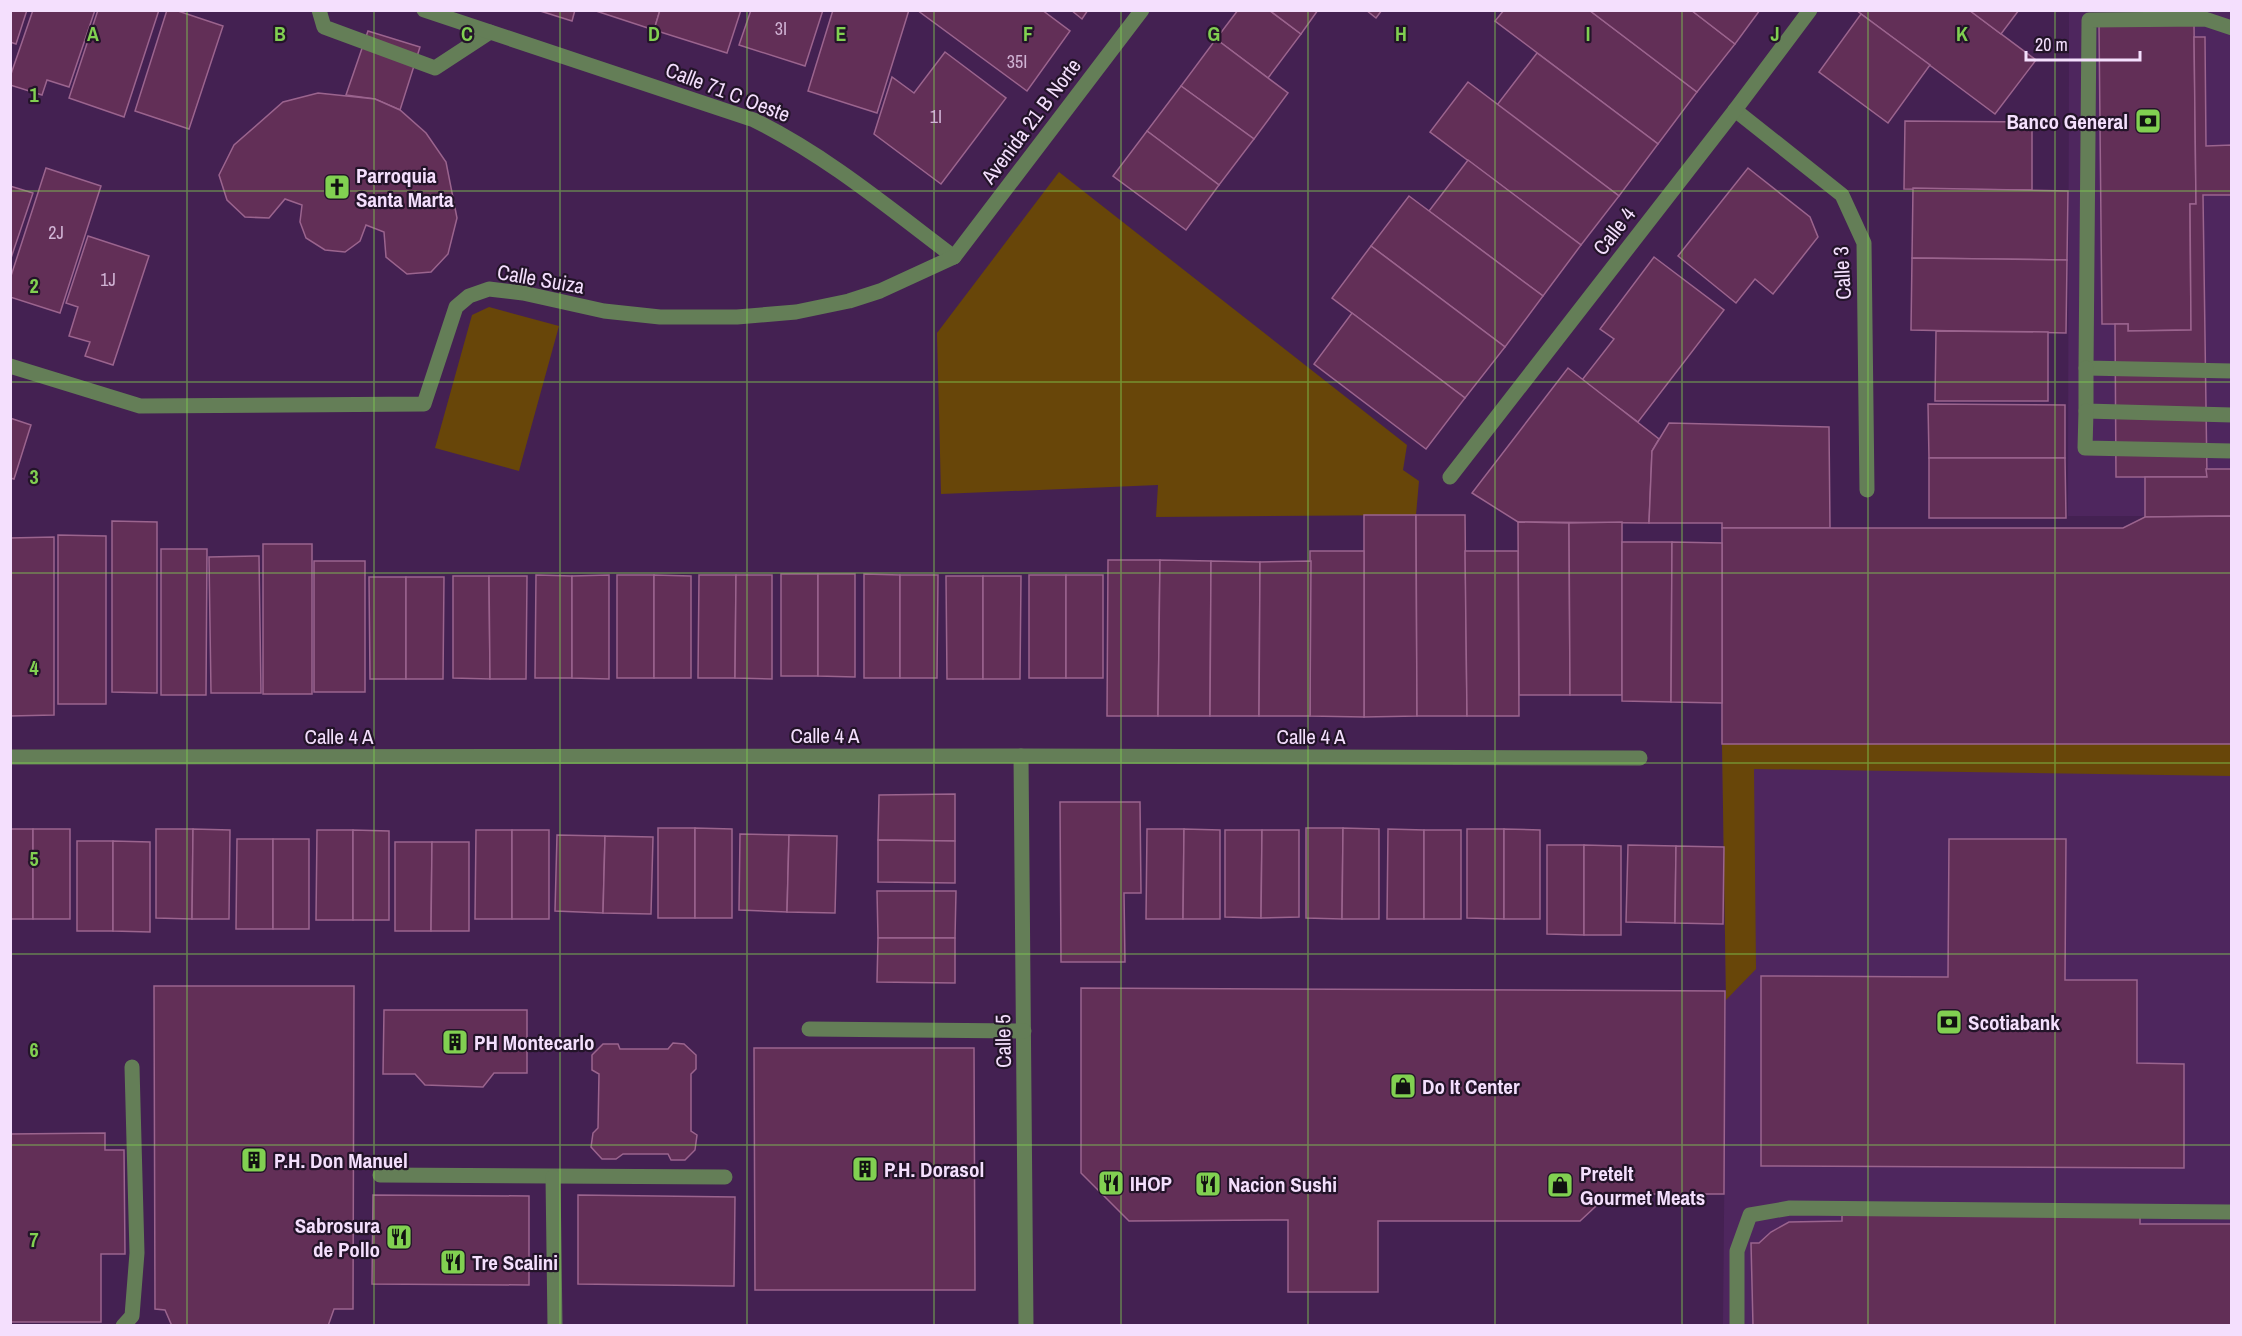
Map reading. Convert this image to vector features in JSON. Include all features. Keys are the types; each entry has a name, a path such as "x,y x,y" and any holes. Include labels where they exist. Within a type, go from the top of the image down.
{"street":[{"path":"319,10 324,27 435,68 490,32"},
{"name":"Calle 71 C Oeste","path":"424,10 723,108 762,124 786,136 833,166 954,257"},
{"name":"Avenida 21 B Norte","path":"954,257 1142,10"},
{"name":"Calle 4","path":"1450,477 1810,10"},
{"path":"2232,28 2205,19 2089,21 2085,448 2232,451"},
{"name":"Calle 3","path":"1735,110 1842,195 1864,243 1867,490"},
{"name":"Calle Suiza","path":"10,366 140,406 424,404 456,307 469,296 489,289 523,292 604,311 660,317 737,317 796,312 849,301 880,291 954,257"},
{"path":"2086,368 2232,371"},
{"path":"2086,411 2232,415"},
{"name":"Calle 5","path":"1021,756 1026,1326"},
{"name":"Calle 4 A","path":"10,757 1640,758"},
{"path":"809,1029 1024,1032"},
{"path":"123,1326 132,1316 137,1253 132,1067"},
{"path":"380,1176 724,1177"},
{"path":"553,1177 555,1326"},
{"path":"1737,1326 1737,1251 1750,1215 1790,1208 2232,1212"}],"shaded area":[{"path":"2069,11 2231,11 2231,516 2068,516"},
{"path":"1059,172 1407,445 1403,470 1419,481 1416,515 1156,517 1158,485 941,494 937,333"},
{"path":"489,307 559,326 519,471 435,448 472,315"},
{"path":"1722,744 2231,744 2231,1325 1723,1325 1726,1000"},
{"path":"1722,744 2231,744 2231,776 1754,769 1756,969 1726,1000"}],"building":[{"path":"10,10 27,10 16,44 10,42"},
{"path":"33,10 95,10 69,87 47,80 42,95 10,85 10,77"},
{"path":"98,10 159,10 124,117 69,98"},
{"path":"167,10 175,10 223,26 189,129 135,111"},
{"path":"537,10 575,10 572,21"},
{"path":"593,10 660,10 654,30"},
{"path":"660,10 741,10 727,53 654,30"},
{"path":"751,10 823,10 805,66 739,45"},
{"path":"833,10 909,10 877,113 808,91"},
{"path":"917,10 1042,10 1070,31 1027,91"},
{"path":"1071,10 1088,10 1082,19"},
{"path":"1238,10 1269,10 1301,34 1268,78 1216,39"},
{"path":"1269,10 1318,10 1301,34"},
{"path":"1366,10 1382,10 1376,18"},
{"path":"1504,10 1589,10 1697,92 1658,144 1495,21"},
{"path":"1589,10 1691,10 1735,44 1697,92"},
{"path":"1691,10 1760,10 1735,44"},
{"path":"1856,10 1969,10 2036,60 1995,114"},
{"path":"1969,10 2019,10 2001,34"},
{"path":"1861,14 1930,65 1888,123 1819,72"},
{"name":"Banco General","path":"2099,24 2194,24 2196,204 2190,204 2191,330 2128,331 2128,324 2102,324"},
{"path":"368,31 420,47 400,110 375,99 346,95"},
{"path":"2194,37 2205,37 2206,146 2232,145 2232,195 2203,195 2207,477 2116,477 2115,324 2128,324 2128,331 2191,330 2190,204 2196,204"},
{"path":"1216,39 1288,93 1254,139 1181,86"},
{"path":"945,52 1006,98 941,184 874,134 892,77 914,93"},
{"path":"1537,53 1658,144 1619,196 1497,105"},
{"path":"1468,82 1619,196 1581,245 1430,132"},
{"path":"1181,86 1254,139 1219,185 1147,131"},
{"name":"Parroquia Santa Marta","path":"318,93 375,99 400,110 426,133 446,162 457,218 448,254 431,272 407,274 386,257 384,232 366,225 360,241 345,252 325,250 306,238 300,222 302,205 285,199 269,218 245,217 227,200 219,175 234,145 283,102"},
{"path":"1905,121 2032,122 2032,190 1904,189"},
{"path":"1147,131 1219,185 1186,230 1113,176"},
{"path":"1468,160 1581,245 1543,296 1429,211"},
{"path":"46,168 101,186 60,313 10,297 10,279"},
{"path":"1748,168 1810,217 1818,237 1773,294 1755,279 1736,303 1678,256"},
{"path":"10,186 33,193 10,261"},
{"path":"1913,188 2068,191 2067,260 1912,258"},
{"path":"1409,196 1543,296 1505,347 1371,246"},
{"path":"88,236 149,256 113,365 85,356 90,342 69,336 78,307 66,303"},
{"path":"1371,246 1505,347 1465,398 1332,298"},
{"path":"1654,257 1724,310 1638,422 1582,380 1614,339 1600,329"},
{"path":"1912,258 2067,260 2066,333 1911,330"},
{"path":"1352,313 1465,398 1426,449 1314,364"},
{"path":"1936,331 2048,332 2048,401 1935,401"},
{"path":"1568,368 1659,439 1652,451 1649,523 1518,522 1472,493"},
{"path":"1928,404 2065,405 2065,458 1929,458"},
{"path":"10,418 31,425 14,479 10,478"},
{"path":"1669,423 1829,427 1830,528 1722,528 1722,523 1649,523 1652,451"},
{"path":"1929,458 2065,458 2066,518 1929,518"},
{"path":"2206,469 2232,469 2232,516 2145,517 2145,477 2207,477"},
{"path":"1364,515 1416,515 1417,716 1364,717"},
{"path":"1416,515 1465,515 1467,716 1417,716"},
{"path":"2232,516 2232,744 1722,744 1722,528 2123,528 2145,517"},
{"path":"112,521 157,522 157,693 112,692"},
{"path":"1518,522 1569,523 1570,695 1519,695"},
{"path":"1622,522 1622,695 1570,695 1569,523"},
{"path":"58,535 106,536 106,704 58,704"},
{"path":"54,537 54,715 10,716 10,538"},
{"path":"1622,542 1672,542 1671,702 1622,701"},
{"path":"1672,542 1722,543 1722,703 1671,702"},
{"path":"263,544 312,544 312,694 263,694"},
{"path":"161,549 207,549 206,695 161,695"},
{"path":"1310,551 1364,551 1364,717 1310,716"},
{"path":"1465,551 1518,551 1519,716 1467,716"},
{"path":"259,556 261,693 211,693 209,557"},
{"path":"1108,560 1160,560 1158,716 1107,716"},
{"path":"1160,560 1211,561 1210,716 1158,716"},
{"path":"314,561 365,561 365,692 314,692"},
{"path":"1211,561 1260,562 1259,716 1210,716"},
{"path":"1311,561 1310,716 1259,716 1260,562"},
{"path":"781,574 818,574 818,676 781,676"},
{"path":"818,574 855,574 855,677 818,676"},
{"path":"864,574 900,575 900,678 864,678"},
{"path":"536,575 572,576 572,678 535,678"},
{"path":"609,575 609,679 572,678 572,576"},
{"path":"617,575 654,575 654,678 617,678"},
{"path":"654,575 691,576 691,678 654,678"},
{"path":"699,575 736,575 735,678 698,678"},
{"path":"736,575 772,575 772,679 735,678"},
{"path":"900,575 938,575 937,678 900,678"},
{"path":"1029,575 1066,575 1066,678 1029,678"},
{"path":"1066,575 1103,575 1103,678 1066,678"},
{"path":"453,576 489,576 490,679 453,678"},
{"path":"489,576 527,576 526,679 490,679"},
{"path":"946,576 983,576 983,679 947,679"},
{"path":"983,576 1021,576 1020,679 983,679"},
{"path":"369,577 406,577 406,679 370,679"},
{"path":"406,577 444,577 443,679 406,679"},
{"path":"955,794 955,841 878,840 879,795"},
{"path":"1060,802 1140,802 1141,893 1124,893 1125,962 1061,962"},
{"path":"658,828 695,828 695,918 658,918"},
{"path":"695,828 732,829 732,918 695,918"},
{"path":"1306,828 1343,828 1342,919 1306,918"},
{"path":"1343,828 1379,829 1379,919 1342,919"},
{"path":"10,829 33,829 33,919 10,919"},
{"path":"33,829 70,829 70,919 33,919"},
{"path":"156,829 193,829 192,919 156,918"},
{"path":"193,829 230,830 229,919 192,919"},
{"path":"1147,829 1184,829 1183,919 1146,919"},
{"path":"1184,829 1220,830 1220,919 1183,919"},
{"path":"1388,829 1424,830 1424,919 1387,919"},
{"path":"1467,829 1504,829 1504,919 1467,918"},
{"path":"1504,829 1540,830 1540,919 1504,919"},
{"path":"317,830 353,830 353,920 316,920"},
{"path":"353,830 389,831 389,920 353,920"},
{"path":"476,830 512,830 512,919 475,919"},
{"path":"512,830 549,830 549,919 512,919"},
{"path":"1225,830 1262,830 1261,918 1225,917"},
{"path":"1262,830 1299,830 1299,917 1261,918"},
{"path":"1424,830 1461,830 1461,919 1424,919"},
{"path":"740,834 789,835 787,912 739,910"},
{"path":"557,835 605,836 603,913 555,911"},
{"path":"789,835 837,836 835,913 787,912"},
{"path":"605,836 653,837 651,914 603,913"},
{"path":"237,839 273,839 273,929 236,929"},
{"path":"273,839 309,839 309,929 273,929"},
{"name":"Scotiabank","path":"1949,839 2066,839 2065,980 2137,980 2137,1063 2184,1064 2184,1168 1761,1166 1761,976 1948,977"},
{"path":"878,840 955,841 955,883 878,882"},
{"path":"77,841 113,841 113,931 77,931"},
{"path":"113,841 150,842 150,932 113,931"},
{"path":"395,842 432,842 431,931 395,931"},
{"path":"432,842 469,842 469,931 431,931"},
{"path":"1547,845 1584,845 1584,935 1547,934"},
{"path":"1584,845 1621,846 1621,935 1584,935"},
{"path":"1628,845 1676,846 1675,923 1626,922"},
{"path":"1676,846 1724,847 1723,924 1675,923"},
{"path":"877,891 956,891 955,938 878,938"},
{"path":"878,938 955,938 955,983 877,982"},
{"name":"P.H. Don Manuel","path":"154,986 354,986 353,1309 334,1309 328,1326 172,1326 165,1310 155,1309"},
{"name":"Do It Center","path":"1081,988 1725,991 1724,1194 1609,1194 1580,1221 1378,1221 1378,1292 1288,1292 1288,1220 1129,1221 1081,1173"},
{"name":"PH Montecarlo","path":"384,1010 527,1010 527,1073 494,1073 483,1087 425,1085 415,1074 383,1074"},
{"path":"673,1043 684,1044 696,1055 696,1069 691,1074 691,1131 697,1135 695,1150 685,1160 671,1160 668,1154 623,1154 616,1159 602,1159 591,1147 593,1133 598,1128 599,1074 592,1070 592,1055 603,1044 618,1044 620,1049 668,1049"},
{"name":"P.H. Dorasol","path":"754,1048 974,1048 975,1290 755,1290"},
{"path":"105,1133 105,1150 124,1150 125,1254 101,1254 101,1322 10,1322 10,1134"},
{"path":"373,1195 529,1196 529,1285 372,1284"},
{"path":"578,1195 735,1197 734,1286 578,1284"},
{"path":"1842,1207 2140,1208 2140,1224 2232,1224 2232,1326 1753,1326 1751,1243 1759,1243 1771,1232 1789,1222 1842,1221"}],"place":[{"name":"Banco General","path":"2148,121"},
{"name":"Parroquia Santa Marta","path":"337,187"},
{"name":"Scotiabank","path":"1949,1022"},
{"name":"PH Montecarlo","path":"455,1042"},
{"name":"Do It Center","path":"1403,1086"},
{"name":"P.H. Don Manuel","path":"254,1160"},
{"name":"P.H. Dorasol","path":"865,1169"},
{"name":"IHOP","path":"1111,1183"},
{"name":"Nacion Sushi","path":"1208,1184"},
{"name":"Pretelt Gourmet Meats","path":"1560,1185"},
{"name":"Sabrosura de Pollo","path":"399,1237"},
{"name":"Tre Scalini","path":"453,1262"}]}
